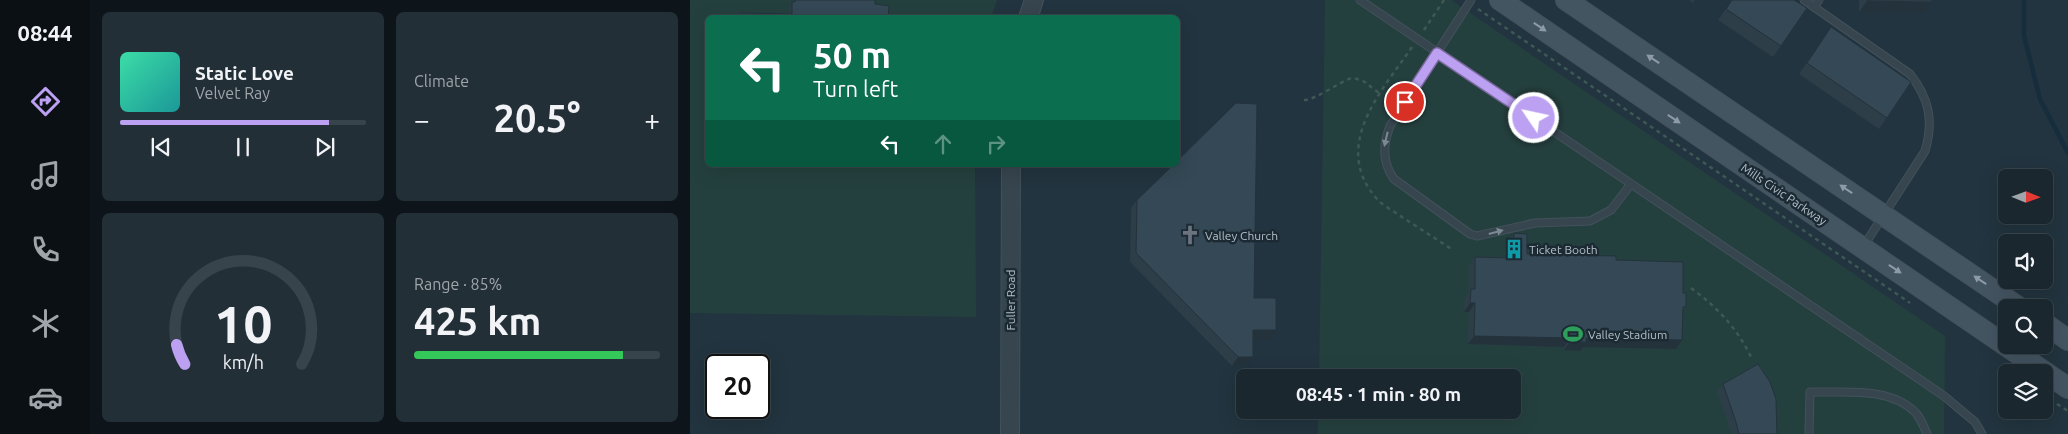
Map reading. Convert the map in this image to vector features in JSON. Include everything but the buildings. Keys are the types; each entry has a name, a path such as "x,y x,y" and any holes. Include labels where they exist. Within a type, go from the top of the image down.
{"main road":[{"name":"Mills Civic Parkway","path":"1500,0 2068,388"},
{"path":"1566,0 2007,299"},
{"path":"2053,329 2068,340"}],"street":[{"path":"1029,15 1034,0"},
{"name":"Fuller Road","path":"1010,434 1011,167"}],"lane":[{"path":"1360,0 1944,396 1976,422 1982,434"},
{"path":"1804,0 1910,74 1920,87 1928,103 1929,137 1925,151 1863,247"},
{"path":"1814,7 1819,0"},
{"path":"1470,2 1390,126 1385,140 1385,156 1388,172 1394,179 1470,234 1477,236 1535,223 1590,221 1611,210 1632,184"},
{"path":"1809,434 1810,392 1881,394 1901,403 1916,414 1927,434"}],"path":[{"path":"1470,2 1913,305"},
{"path":"1304,100 1312,100 1319,94 1350,78 1368,82 1373,89 1381,94"},
{"path":"1691,288 1730,323 1743,340 1751,357"}],"green space":[{"path":"690,0 997,0 992,15 705,15 705,167 975,167 976,317 690,313"},
{"path":"1325,0 1451,0 1945,336 1944,434 1318,434 1318,419 1521,419 1521,369 1319,369"}],"waterway":[{"path":"2024,0 2024,36 2040,99 2068,153"}],"place":[{"name":"Valley Church","path":"1190,235"},
{"name":"Ticket Booth","path":"1514,249"},
{"name":"Valley Stadium","path":"1573,334"}],"route":[{"path":"1405,102 1437,53 1534,118"}]}
